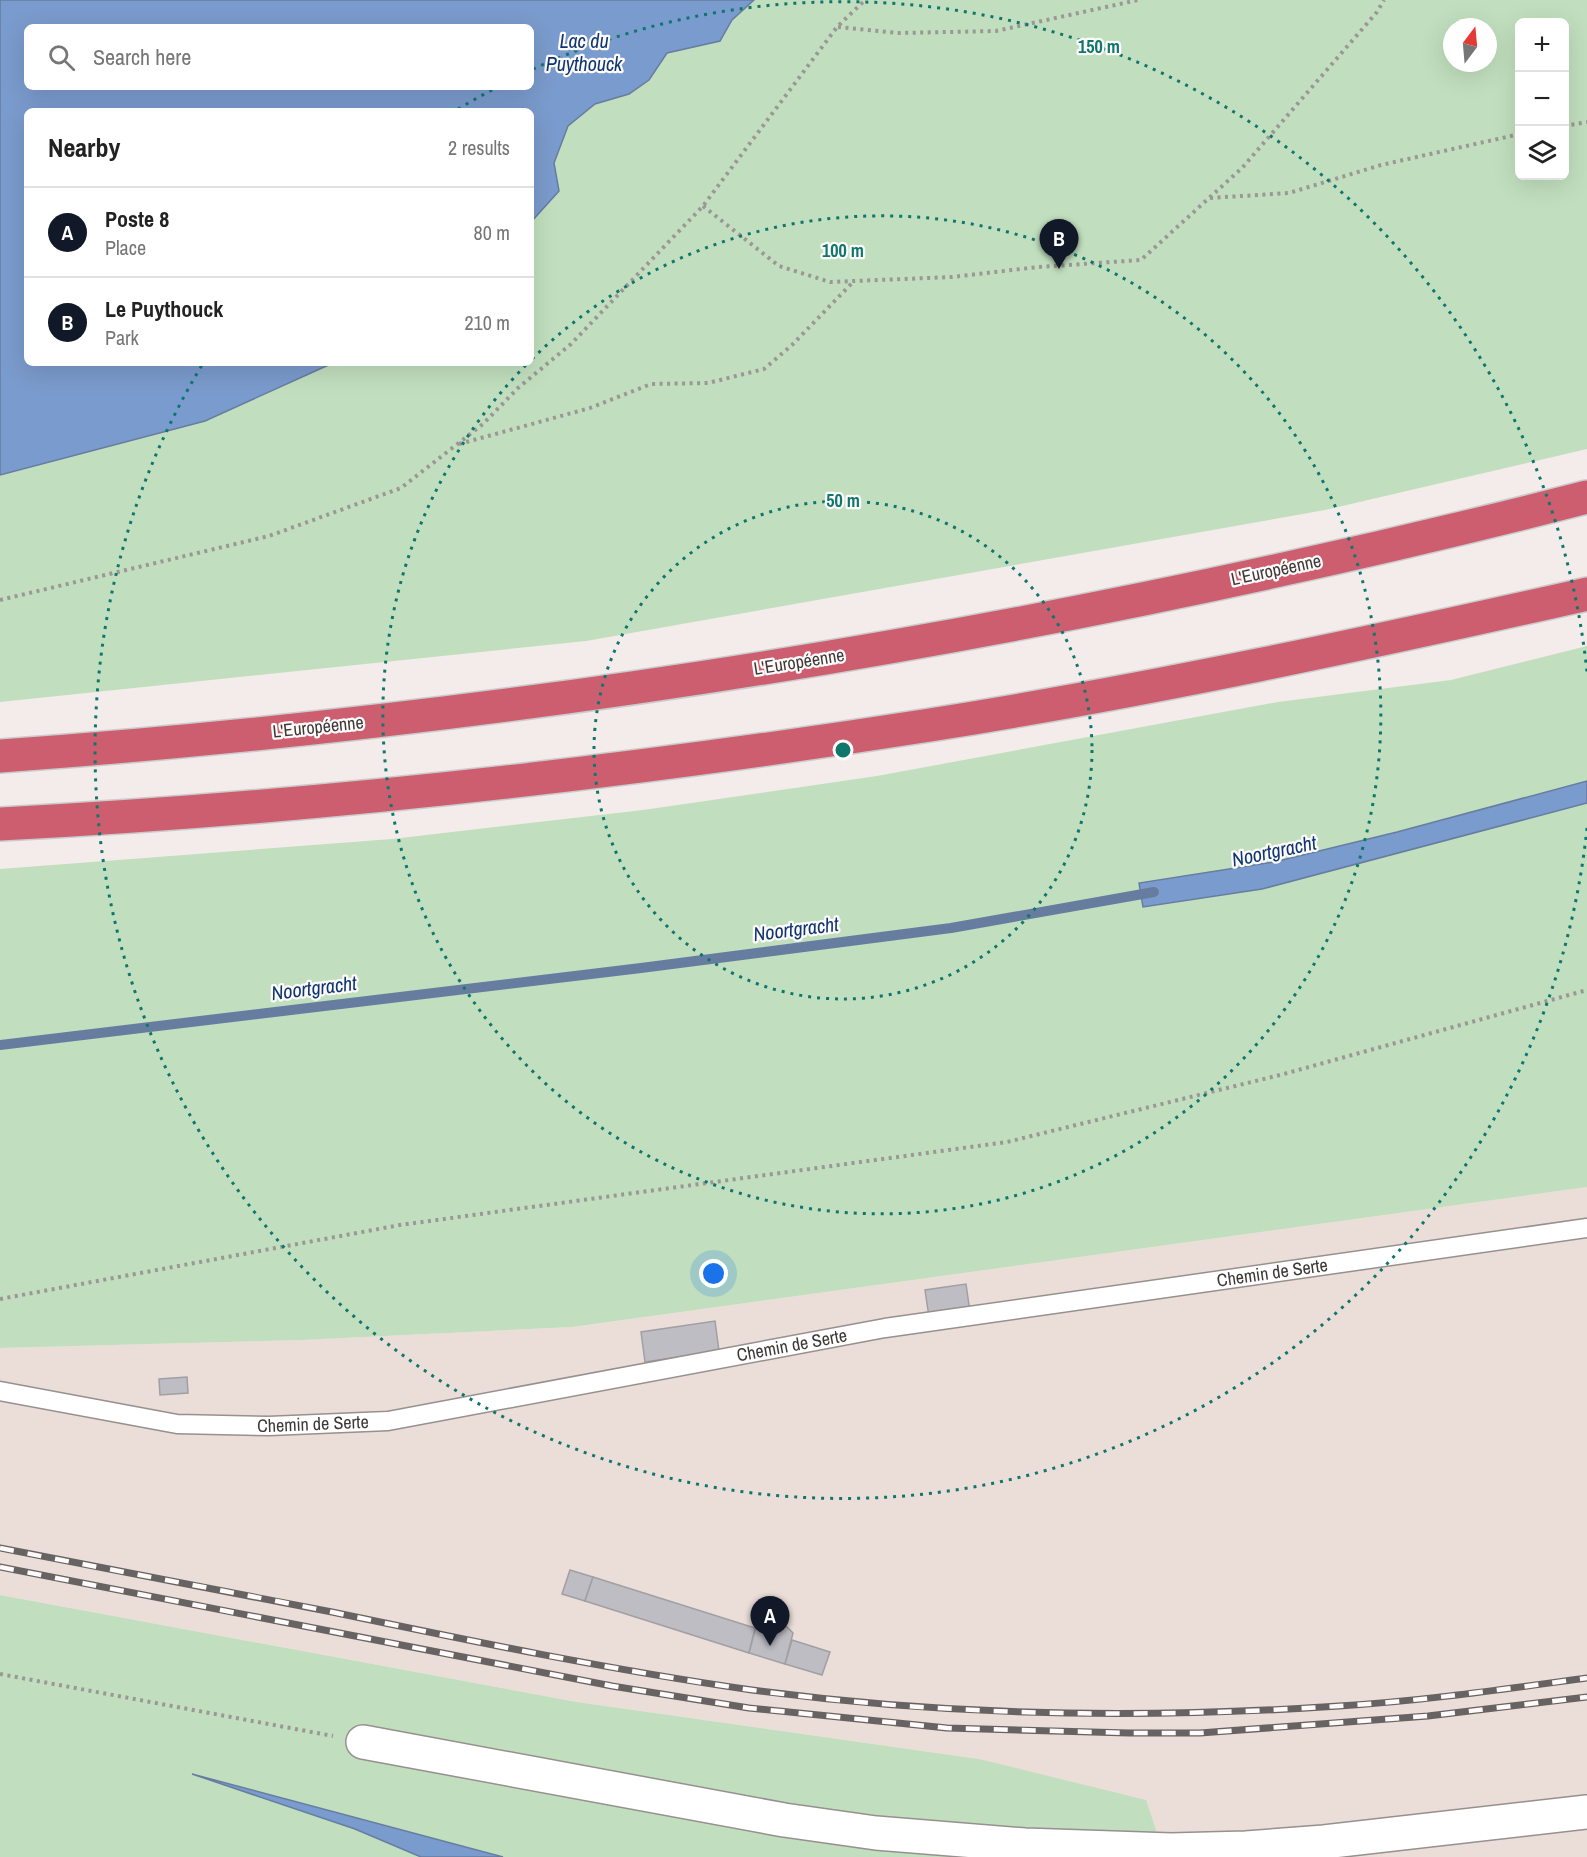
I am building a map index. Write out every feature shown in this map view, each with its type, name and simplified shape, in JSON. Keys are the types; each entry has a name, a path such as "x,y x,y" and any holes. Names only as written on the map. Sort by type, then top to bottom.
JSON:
{"highway":[{"name":"L'Européenne","path":"0,756 416,717 797,662 1058,616 1181,591 1338,557 1587,497"},
{"path":"0,824 126,817 330,800 596,772 786,746 944,722 1187,679 1587,594"}],"street":[{"path":"363,1742 784,1820 876,1833 1006,1844 1171,1850 1246,1848 1324,1842 1587,1812"}],"lane":[{"name":"Chemin de Serte","path":"0,1390 177,1424 268,1426 388,1421 885,1328 1587,1228"}],"path":[{"path":"0,600 269,536 401,488 483,424 518,388 571,344 703,207 837,27 865,0"},
{"path":"837,27 899,33 996,31 1138,0"},
{"path":"703,207 779,266 830,282 952,277 1038,267 1141,260 1242,168 1377,12 1384,0"},
{"path":"1569,125 1587,122"},
{"path":"1209,198 1289,194 1381,165 1515,135"},
{"path":"456,446 590,408 651,384 708,383 764,369 792,345 855,280"},
{"path":"0,1299 400,1225 1007,1142 1280,1075 1587,990"},
{"path":"0,1674 363,1742"}],"shaded area":[{"path":"1587,1187 1587,1857 1165,1857 979,1759 577,1702 0,1595 0,1348 302,1340 572,1327"}],"green space":[{"path":"0,0 1587,0 1587,449 1325,510 586,641 0,702"},
{"path":"1587,646 1587,781 1274,862 1140,883 1144,907 1587,803 1587,1187 572,1327 302,1340 0,1348 0,869 392,839 643,810 877,776 1278,702 1451,680"},
{"path":"0,1595 577,1702 979,1759 1146,1800 1165,1857 0,1857"}],"water":[{"name":"Lac du Puythouck","path":"0,0 754,0 732,20 720,41 667,53 649,80 629,94 595,104 568,126 554,163 559,191 534,219 534,108 24,108 24,366 326,366 205,421 0,475"},
{"path":"1587,781 1587,803 1262,889 1143,907 1139,883 1274,862"},
{"path":"192,1774 503,1857 421,1857 355,1829"}],"building":[{"path":"966,1284 970,1312 929,1317 925,1290"},
{"path":"715,1321 719,1351 645,1362 641,1332"},
{"path":"187,1377 188,1393 160,1395 159,1379"},
{"path":"570,1570 593,1577 585,1601 562,1594"},
{"path":"593,1577 755,1628 749,1653 585,1601"},
{"path":"767,1620 787,1627 793,1633 785,1664 749,1653 757,1623"},
{"path":"792,1640 830,1652 822,1675 785,1664"}],"waterway":[{"name":"Noortgracht","path":"0,1045 641,968 951,928 1154,892"}],"railway":[{"path":"0,1548 646,1673 752,1690 898,1705 1045,1713 1192,1713 1401,1701 1587,1678"},
{"path":"0,1567 612,1686 749,1708 947,1728 1200,1733 1428,1716 1587,1697"}],"place":[{"name":"Le Puythouck","path":"1059,269"},
{"name":"Poste 8","path":"770,1646"}]}
